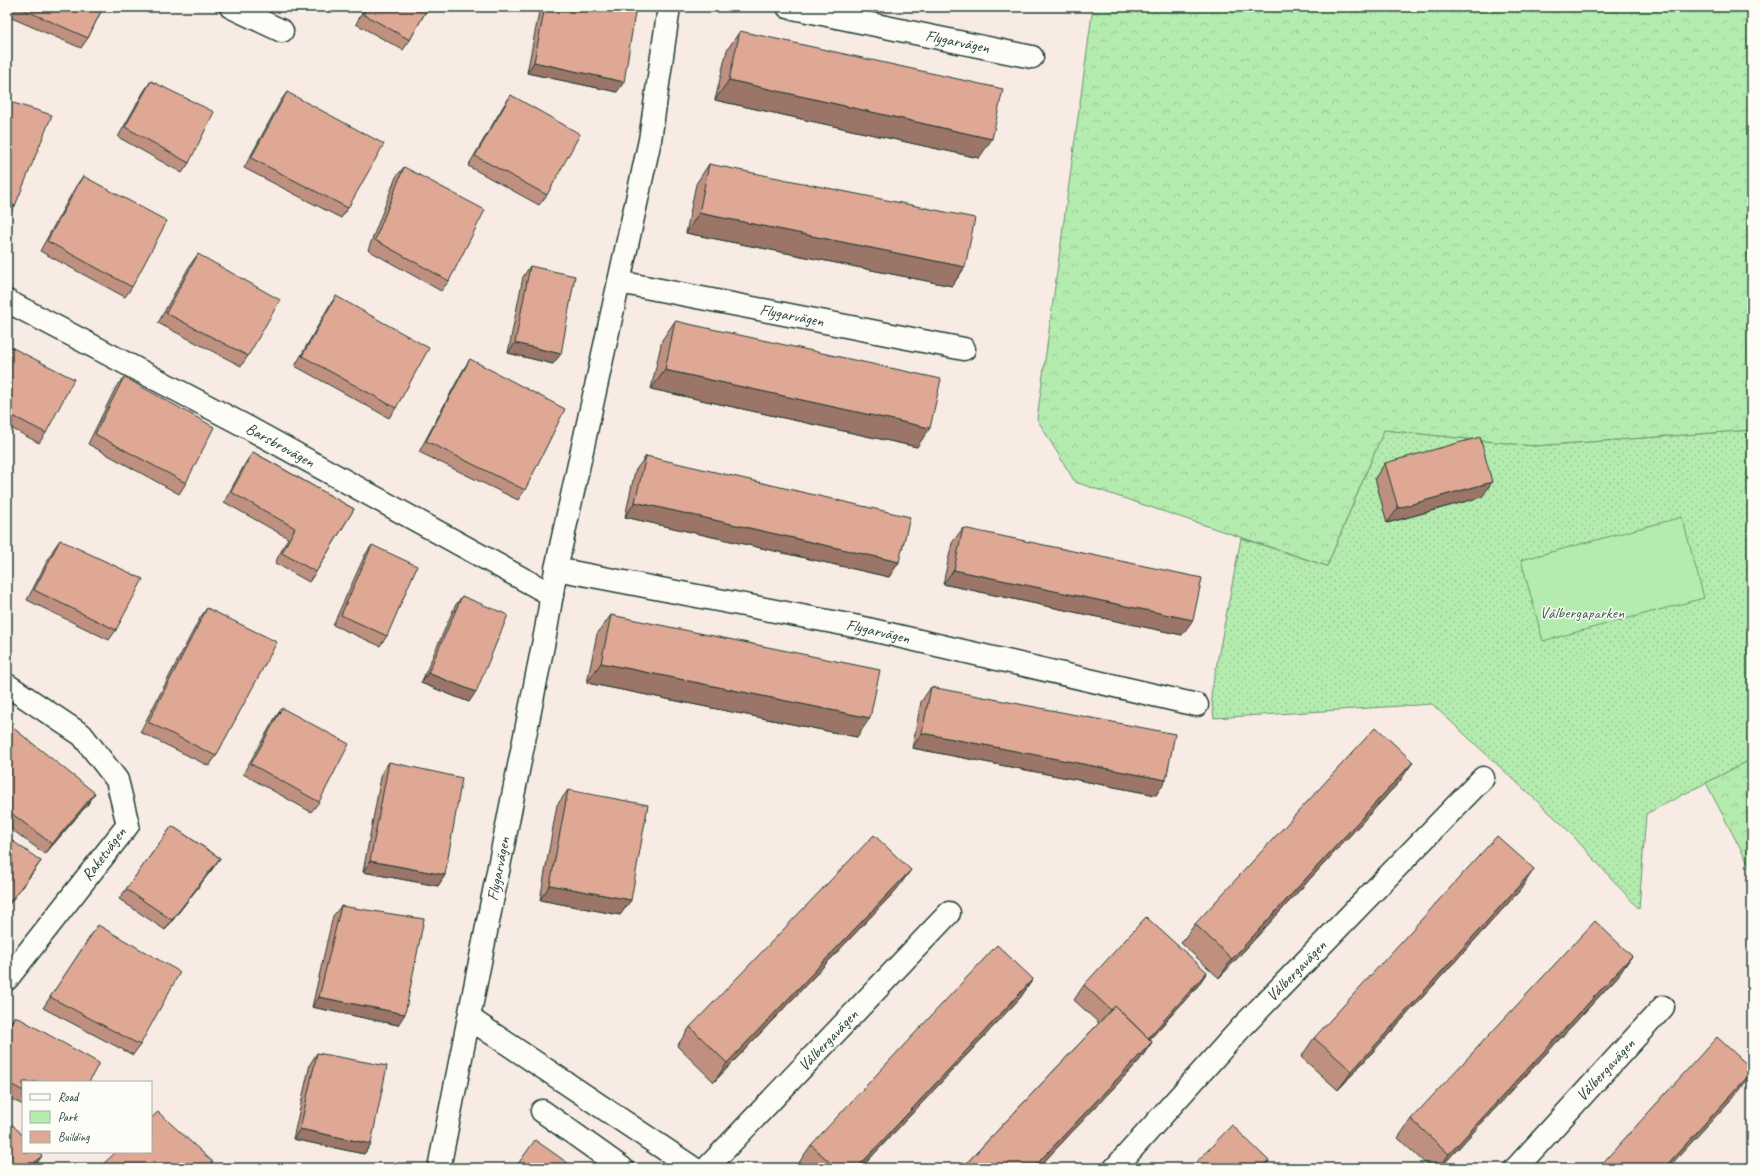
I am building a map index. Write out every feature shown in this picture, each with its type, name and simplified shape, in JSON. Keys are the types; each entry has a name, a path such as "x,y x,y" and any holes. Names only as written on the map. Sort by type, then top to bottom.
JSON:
{"street":[{"path":"231,7 282,31"},
{"name":"Flygarvägen","path":"439,1168 556,569 650,140 669,7"},
{"name":"Flygarvägen","path":"788,7 1032,57"},
{"name":"Flygarvägen","path":"619,282 964,349"},
{"name":"Barsbrovägen","path":"7,301 249,428 552,595"},
{"name":"Flygarvägen","path":"556,569 859,627 1197,705"},
{"name":"Raketvägen","path":"7,685 82,734 117,780 128,825 7,979"},
{"name":"Vålbergavägen","path":"1115,1168 1241,1028 1483,778"},
{"name":"Vålbergavägen","path":"707,1168 950,913"},
{"name":"Vålbergavägen","path":"1516,1168 1663,1007"},
{"path":"469,1018 693,1168"},
{"path":"542,1111 622,1168"}],"green space":[{"path":"1093,7 1752,7 1752,430 1534,446 1384,430 1327,566 1075,482 1037,419"},
{"name":"Vålbergaparken","path":"1384,430 1534,446 1752,430 1752,759 1646,814 1639,909 1565,827 1432,704 1214,718 1211,694 1241,538 1327,566"},
{"path":"1682,517 1704,598 1543,641 1521,560"},
{"path":"1752,759 1752,871 1706,783"}],"building":[{"path":"18,7 103,7 88,38"},
{"path":"367,7 428,7 410,40 363,14"},
{"path":"545,7 636,7 624,82 534,62"},
{"path":"740,31 1003,89 992,139 729,80"},
{"path":"151,81 214,112 189,163 125,127"},
{"path":"287,92 384,144 348,208 251,158"},
{"path":"511,95 580,134 547,195 475,156"},
{"path":"7,101 52,115 15,206 7,203"},
{"path":"709,164 975,218 965,267 699,213"},
{"path":"404,167 485,210 449,281 375,240"},
{"path":"83,176 167,221 132,287 47,241"},
{"path":"198,254 280,300 248,356 166,313"},
{"path":"530,266 575,276 561,354 515,343"},
{"path":"336,296 429,348 396,408 302,356"},
{"path":"675,321 941,379 930,428 665,370"},
{"path":"7,345 74,379 46,433 7,413"},
{"path":"470,359 565,409 525,490 426,441"},
{"path":"124,377 214,427 186,483 95,434"},
{"path":"1480,437 1492,482 1398,508 1385,463"},
{"path":"253,452 354,509 316,572 282,553 295,528 231,492"},
{"path":"646,456 910,517 899,562 635,502"},
{"path":"963,528 1202,578 1193,620 954,570"},
{"path":"60,540 143,579 116,630 34,590"},
{"path":"372,545 417,566 387,636 341,615"},
{"path":"462,596 508,615 476,692 428,673"},
{"path":"207,608 277,642 216,756 148,722"},
{"path":"611,615 880,670 870,718 601,663"},
{"path":"931,687 1175,734 1166,780 922,733"},
{"path":"282,708 349,744 319,802 251,764"},
{"path":"7,723 95,793 52,844 7,810"},
{"path":"1376,727 1413,762 1232,959 1195,924"},
{"path":"389,762 462,778 445,875 370,861"},
{"path":"568,790 648,805 631,900 550,885"},
{"path":"172,826 220,858 172,920 126,889"},
{"path":"874,835 911,870 727,1063 690,1027"},
{"path":"1497,836 1534,869 1352,1071 1314,1038"},
{"path":"7,837 41,861 7,906"},
{"path":"341,906 424,919 405,1014 319,997"},
{"path":"1146,917 1207,972 1148,1038 1115,1006 1111,1010 1084,985"},
{"path":"1595,921 1632,956 1449,1154 1411,1119"},
{"path":"98,925 180,972 140,1045 50,997"},
{"path":"997,945 1033,979 857,1168 836,1168 811,1145"},
{"path":"1115,1006 1152,1042 1033,1168 962,1168"},
{"path":"15,1016 99,1063 90,1081 22,1081 22,1090 7,1082 7,1030"},
{"path":"1717,1037 1752,1069 1752,1072 1664,1168 1598,1168"},
{"path":"317,1053 387,1066 371,1144 300,1129"},
{"path":"158,1112 213,1162 207,1168 99,1168 115,1153 152,1153 152,1117"},
{"path":"7,1119 22,1135 22,1153 39,1153 42,1156 27,1168 7,1168"},
{"path":"1232,1125 1269,1161 1262,1168 1191,1168"},
{"path":"535,1140 575,1168 515,1168"}]}
